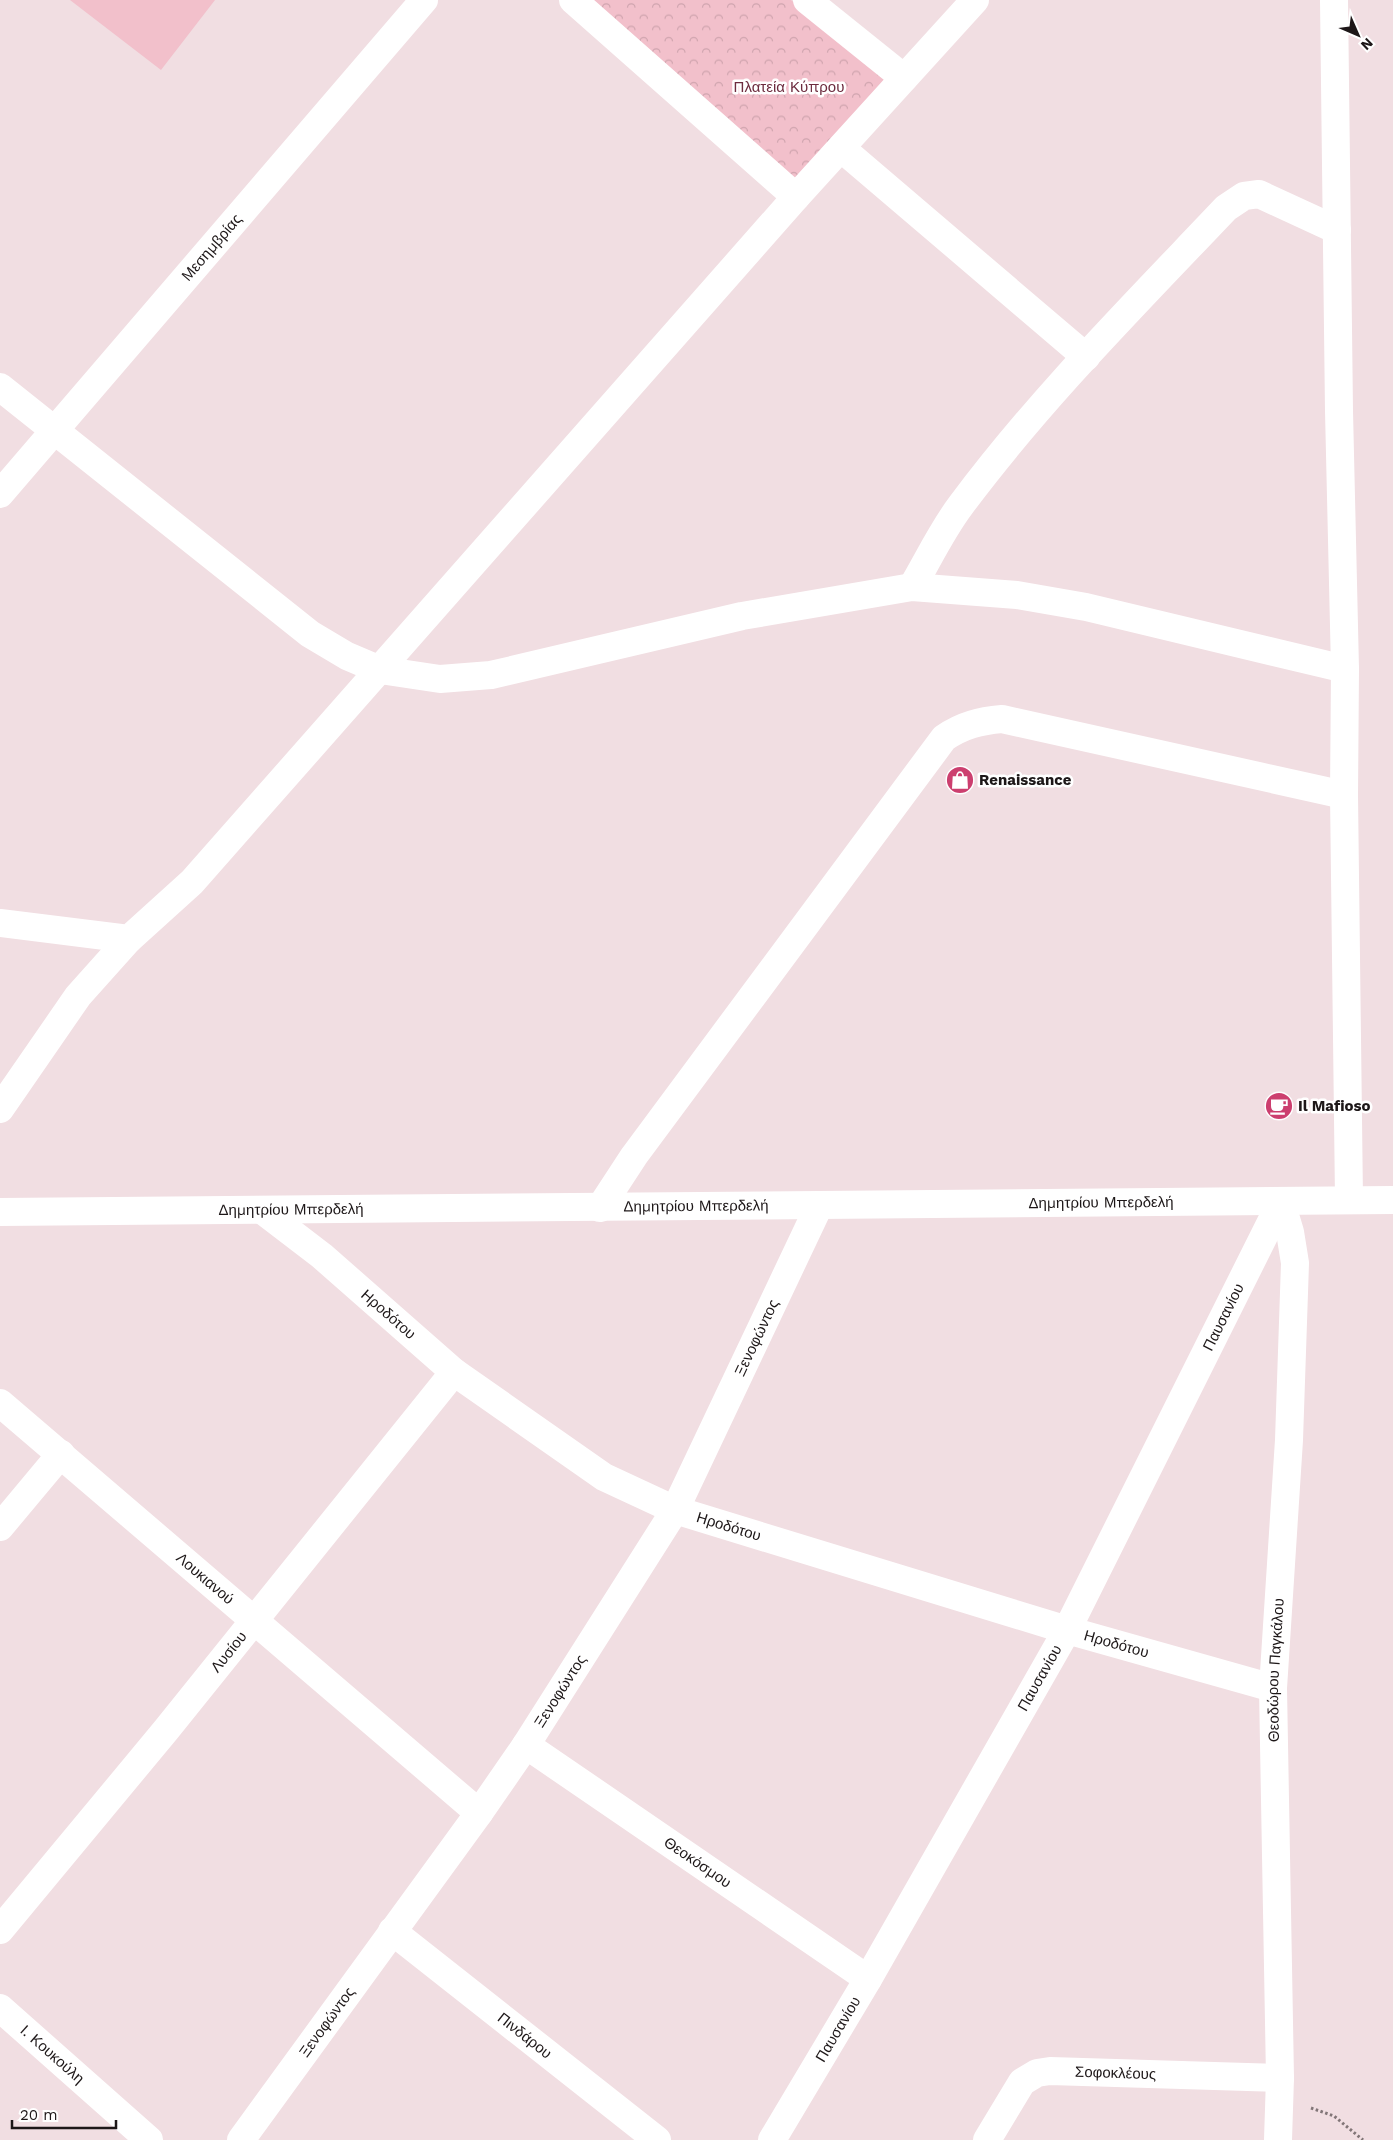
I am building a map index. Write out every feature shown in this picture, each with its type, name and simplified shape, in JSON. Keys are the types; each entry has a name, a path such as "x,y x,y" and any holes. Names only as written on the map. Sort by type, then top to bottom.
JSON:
{"street":[{"name":"Μεσημβρίας","path":"0,494 424,0"},
{"path":"573,0 796,197"},
{"path":"808,0 904,78"},
{"path":"0,1109 78,996 129,939 192,882 796,197 975,0"},
{"path":"1334,0 1345,669 1344,796 1349,1199"},
{"path":"841,148 1086,357"},
{"path":"912,586 960,506 1086,357 1226,208 1244,196 1259,194 1337,230"},
{"path":"0,387 310,634 347,656 380,670 440,679 491,675 742,616 912,586 1016,595 1086,607 1345,669"},
{"path":"600,1208 640,1148 944,738 959,728 977,722 1002,719 1344,796"},
{"path":"0,923 129,939"},
{"name":"Δημητρίου Μπερδελή","path":"0,1212 1393,1200"},
{"name":"Παυσανίου","path":"772,2140 868,1979 1067,1630 1281,1202"},
{"name":"Θεοδώρου Παγκάλου","path":"1278,2140 1280,2088 1273,1688 1290,1440 1295,1263 1290,1232 1281,1202"},
{"name":"Ξενοφώντος","path":"241,2140 479,1813 526,1745 675,1510 819,1206"},
{"name":"Ηροδότου","path":"262,1210 322,1256 454,1372 604,1477 675,1510 1067,1630 1273,1688"},
{"name":"Λυσίου","path":"0,1930 166,1730 454,1372"},
{"name":"Λουκιανού","path":"0,1403 479,1813"},
{"path":"0,1527 61,1454"},
{"name":"Θεοκόσμου","path":"526,1745 868,1979"},
{"name":"Πινδάρου","path":"392,1931 657,2140"},
{"name":"Ι. Κουκούλη","path":"0,2008 149,2140"},
{"name":"Σοφοκλέους","path":"988,2140 1022,2082 1037,2072 1050,2070 1280,2088"}],"path":[{"path":"1280,2088 1334,2116 1362,2140"}],"green space":[{"path":"70,0 215,0 161,70"},
{"name":"Πλατεία Κύπρου","path":"586,0 791,0 889,80 797,185"}],"place":[{"name":"Renaissance","path":"960,780"},
{"name":"Il Mafioso","path":"1279,1106"}]}
